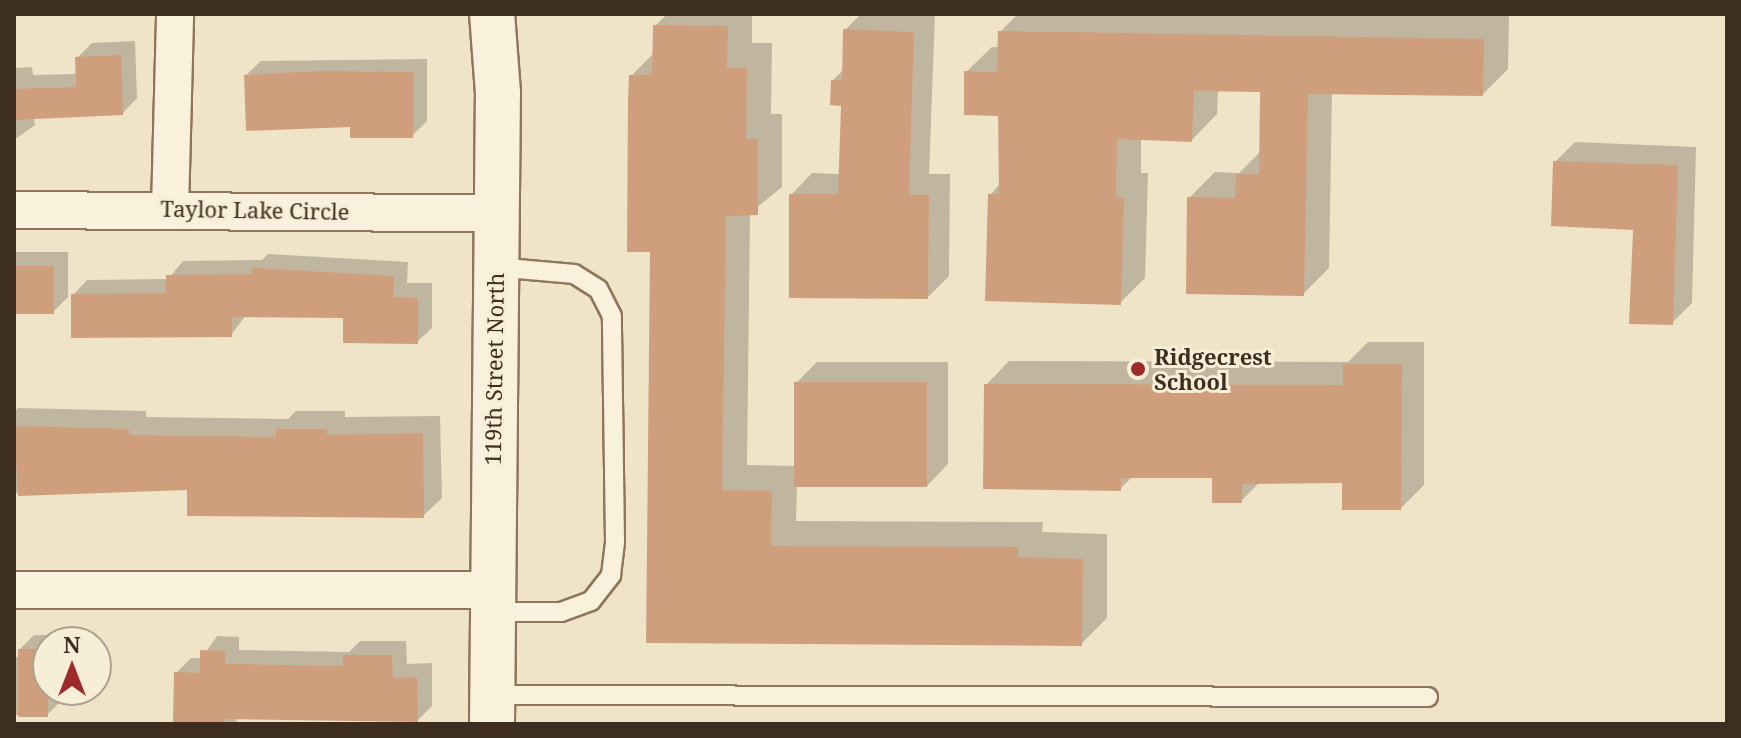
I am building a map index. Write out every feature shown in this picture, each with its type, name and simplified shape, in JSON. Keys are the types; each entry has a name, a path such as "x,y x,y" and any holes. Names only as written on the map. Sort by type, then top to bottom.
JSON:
{"street":[{"path":"170,209 175,14"},
{"name":"119th Street North","path":"492,14 498,93 492,710"},
{"name":"Taylor Lake Circle","path":"14,210 496,213"},
{"path":"14,590 491,601"}],"lane":[{"path":"491,601 561,612 591,601 611,575 615,542 612,316 598,289 574,274 495,267"},
{"path":"492,710 1428,697"}],"building":[{"path":"653,25 728,26 727,68 747,68 746,139 758,139 758,215 726,216 722,490 772,491 771,546 1018,547 1018,557 1083,559 1082,646 646,643 650,252 627,252 628,100 629,75 652,75"},
{"path":"843,29 914,32 909,195 929,195 928,299 789,298 789,194 838,194 841,106 830,105 831,80 842,80"},
{"path":"998,31 1484,39 1483,96 1308,94 1304,296 1186,294 1187,197 1235,198 1236,174 1259,174 1260,92 1194,91 1192,142 1117,139 1116,197 1124,198 1121,305 985,301 988,194 999,194 998,116 964,115 964,71 997,72"},
{"path":"121,55 123,115 14,120 14,89 76,87 75,57"},
{"path":"322,71 413,72 413,138 350,138 350,127 246,131 244,75"},
{"path":"1553,161 1678,165 1673,325 1629,324 1633,230 1551,226"},
{"path":"14,266 54,266 54,314 14,314"},
{"path":"252,268 394,276 393,297 418,298 418,344 343,343 343,318 232,317 232,337 71,338 71,294 166,293 166,275 252,274"},
{"path":"1343,364 1402,364 1401,510 1342,510 1342,483 1242,484 1242,503 1212,503 1212,478 1121,478 1121,491 983,489 984,384 1343,385"},
{"path":"794,382 927,382 927,487 794,487"},
{"path":"14,426 129,429 129,435 276,437 276,429 327,429 327,435 423,433 424,518 187,516 187,490 18,496"},
{"path":"18,649 32,649 32,706 48,706 48,717 18,717"},
{"path":"200,650 225,651 225,664 343,666 343,655 392,655 393,678 417,677 418,722 223,719 223,724 173,724 174,672 200,673"}],"place":[{"name":"Ridgecrest School","path":"1138,369"}]}
